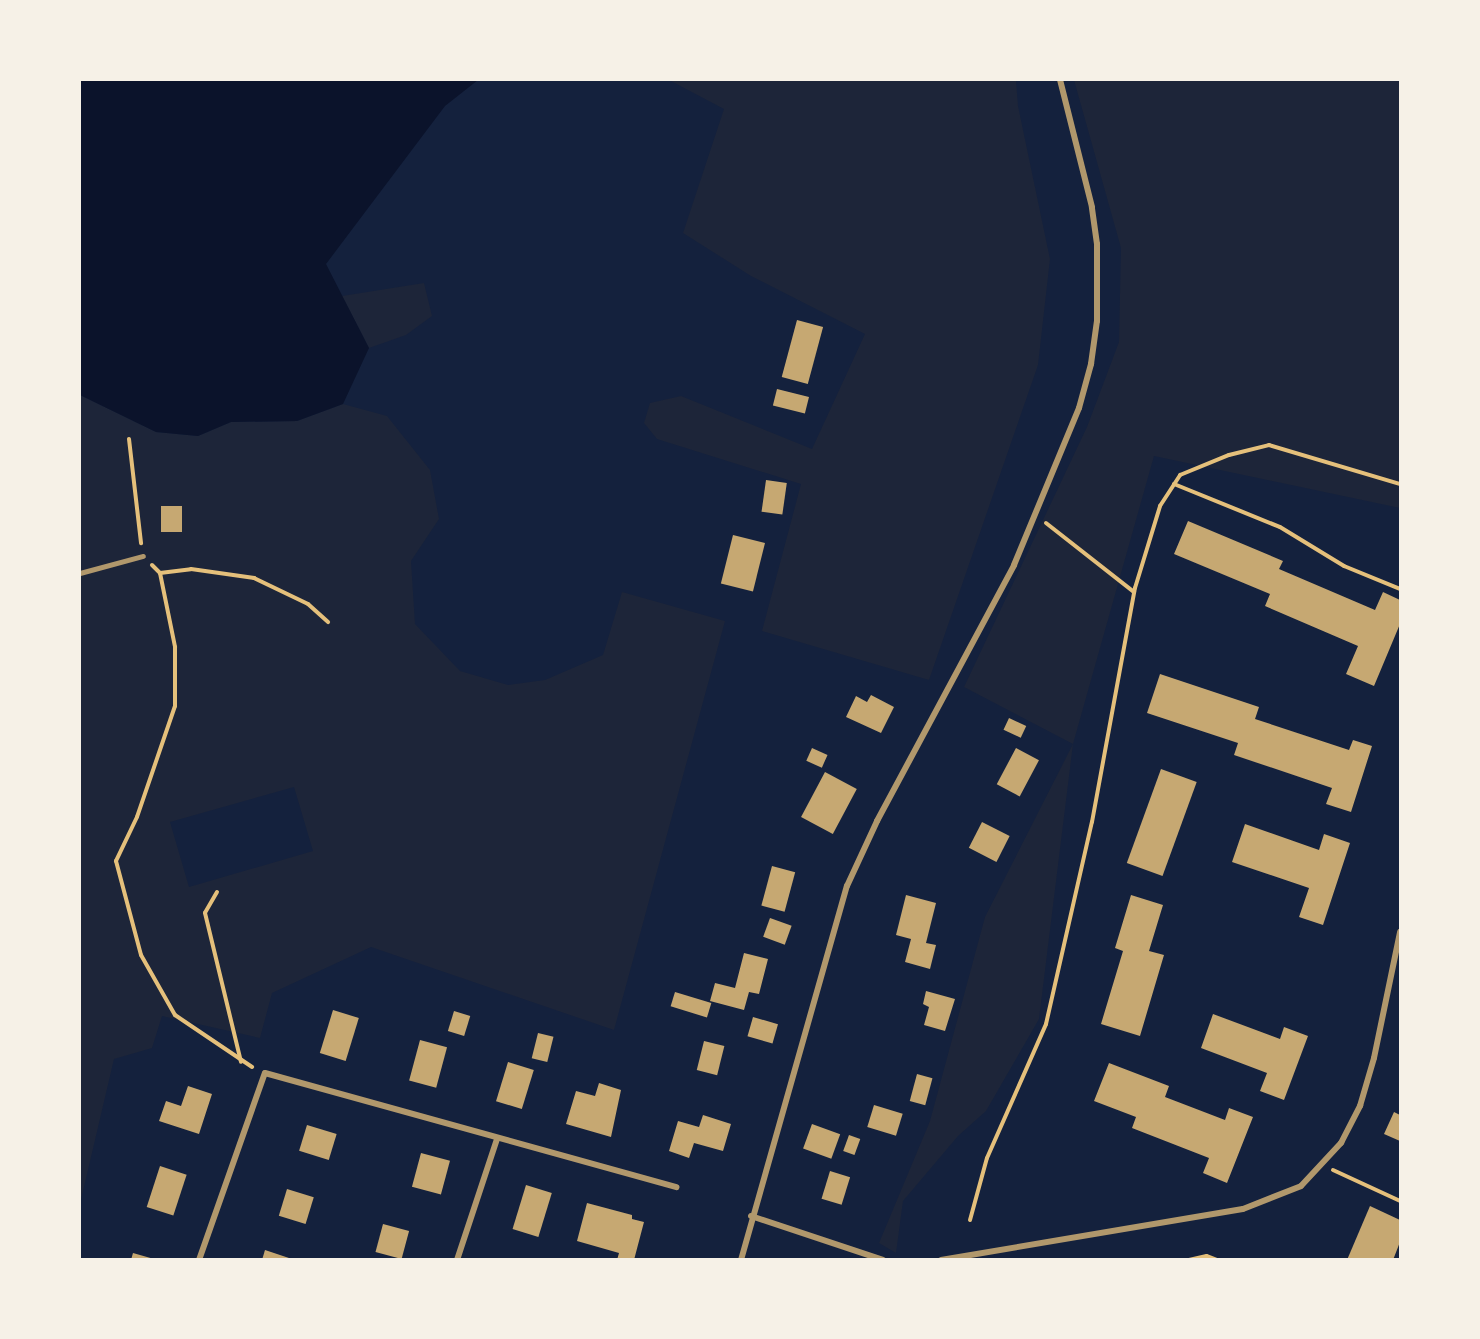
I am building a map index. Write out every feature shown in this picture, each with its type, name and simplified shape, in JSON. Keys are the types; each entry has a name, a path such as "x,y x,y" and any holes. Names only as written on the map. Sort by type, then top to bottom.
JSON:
{"street":[{"path":"741,1260 751,1216 847,886 877,821 1008,575 1036,515 1079,408 1091,364 1097,321 1097,244 1092,207 1060,80"},
{"path":"941,1260 1243,1209 1301,1186 1324,1165 1345,1137 1360,1106 1374,1058 1401,932"},
{"path":"199,1260 265,1072 497,1139 677,1187"},
{"path":"457,1260 497,1139"},
{"path":"751,1216 883,1260"}],"lane":[{"path":"80,573 143,556"}],"path":[{"path":"129,439 143,556 160,573 175,647 175,706 137,817 116,861 141,955 175,1015 241,1063 205,913 217,892"},
{"path":"970,1220 987,1158 1046,1024 1092,822 1134,592 1160,506 1180,475 1219,459 1269,445 1401,484"},
{"path":"1174,484 1280,527 1344,566 1401,589"},
{"path":"1036,515 1134,592"},
{"path":"160,573 191,569 254,578 308,604 328,622"},
{"path":"1324,1165 1401,1202"},
{"path":"1189,1260 1207,1256 1217,1260"}],"shaded area":[{"path":"80,80 478,80 445,106 326,264 369,348 343,404 297,421 231,422 198,436 156,432 80,395"},
{"path":"669,80 1016,80 1018,106 1050,259 1038,365 929,680 762,631 801,484 657,439 644,423 650,403 681,396 812,449 865,334 751,276 683,233 724,109"},
{"path":"1074,80 1400,80 1400,508 1154,456 1073,744 964,687 1087,427 1119,342 1121,248"},
{"path":"424,283 432,316 406,335 369,348 342,296"},
{"path":"80,395 156,432 198,436 231,422 297,421 343,404 387,416 430,470 439,519 411,561 415,624 460,671 508,685 545,680 603,655 622,592 725,621 614,1030 371,947 272,993 260,1038 162,1016 152,1048 114,1059 80,1204","holes":["294,787 313,851 189,887 170,822"]},
{"path":"1073,744 1039,1019 986,1111 958,1136 903,1201 896,1253 879,1243 930,1121 985,917"}],"building":[{"path":"797,320 823,327 808,384 782,377"},
{"path":"777,389 809,397 805,413 773,405"},
{"path":"766,480 787,483 782,515 762,512"},
{"path":"161,506 182,506 182,532 161,532"},
{"path":"1188,521 1283,561 1279,569 1375,610 1383,592 1400,600 1400,624 1374,686 1346,674 1358,646 1265,606 1270,594 1174,554"},
{"path":"733,535 765,543 753,591 721,584"},
{"path":"1160,674 1259,707 1255,719 1349,750 1353,740 1372,746 1351,812 1326,804 1332,788 1234,755 1238,743 1147,713"},
{"path":"871,695 894,707 881,733 846,717 856,696 867,702"},
{"path":"1009,718 1026,726 1021,738 1004,730"},
{"path":"812,748 828,755 822,768 806,761"},
{"path":"1016,748 1039,760 1020,796 997,784"},
{"path":"1161,769 1197,782 1163,876 1127,863"},
{"path":"825,772 857,789 833,834 801,817"},
{"path":"982,822 1010,836 996,862 969,848"},
{"path":"1245,824 1319,850 1324,834 1350,843 1323,925 1299,917 1309,888 1232,862"},
{"path":"772,866 795,872 785,912 761,906"},
{"path":"906,895 936,903 926,943 936,945 930,969 905,962 911,939 896,935"},
{"path":"1131,895 1163,905 1149,951 1164,955 1140,1036 1101,1024 1123,951 1115,948"},
{"path":"770,918 792,926 785,945 763,937"},
{"path":"744,953 768,959 759,994 749,992 744,1010 710,1001 715,983 735,988"},
{"path":"926,991 955,999 945,1031 924,1025 929,1007 923,1004"},
{"path":"675,992 711,1003 707,1017 671,1006"},
{"path":"333,1010 359,1018 346,1061 320,1053"},
{"path":"454,1011 470,1016 464,1036 448,1031"},
{"path":"1213,1014 1280,1039 1284,1027 1308,1036 1284,1100 1260,1091 1267,1073 1201,1048"},
{"path":"753,1017 778,1024 772,1043 747,1036"},
{"path":"538,1033 554,1037 547,1062 532,1058"},
{"path":"420,1040 447,1047 436,1088 409,1081"},
{"path":"704,1041 724,1046 717,1075 697,1070"},
{"path":"508,1062 534,1070 522,1109 496,1101"},
{"path":"1109,1063 1169,1086 1165,1097 1225,1120 1229,1108 1253,1117 1227,1183 1203,1173 1209,1158 1132,1128 1136,1117 1094,1101"},
{"path":"917,1074 932,1078 925,1105 910,1101"},
{"path":"599,1083 621,1090 611,1137 566,1124 576,1091 595,1096"},
{"path":"188,1086 212,1094 199,1134 159,1121 166,1101 181,1106"},
{"path":"874,1105 903,1114 896,1136 867,1127"},
{"path":"1394,1112 1400,1115 1400,1141 1384,1134"},
{"path":"703,1115 731,1124 723,1151 694,1143 689,1158 669,1151 678,1121 699,1127"},
{"path":"812,1124 840,1134 831,1159 803,1148"},
{"path":"307,1125 337,1134 329,1160 299,1151"},
{"path":"849,1135 860,1139 854,1155 843,1151"},
{"path":"421,1153 450,1161 441,1195 412,1187"},
{"path":"160,1166 187,1175 173,1216 147,1207"},
{"path":"830,1171 850,1177 842,1205 822,1199"},
{"path":"526,1185 552,1193 538,1237 513,1229"},
{"path":"287,1189 314,1197 306,1224 279,1216"},
{"path":"587,1203 632,1215 632,1219 644,1222 634,1260 617,1260 619,1253 577,1241"},
{"path":"1370,1206 1400,1220 1400,1242 1393,1260 1347,1260"},
{"path":"383,1224 409,1231 402,1259 375,1252"},
{"path":"265,1250 292,1259 292,1260 262,1260"},
{"path":"133,1253 154,1259 154,1260 131,1260"}]}
